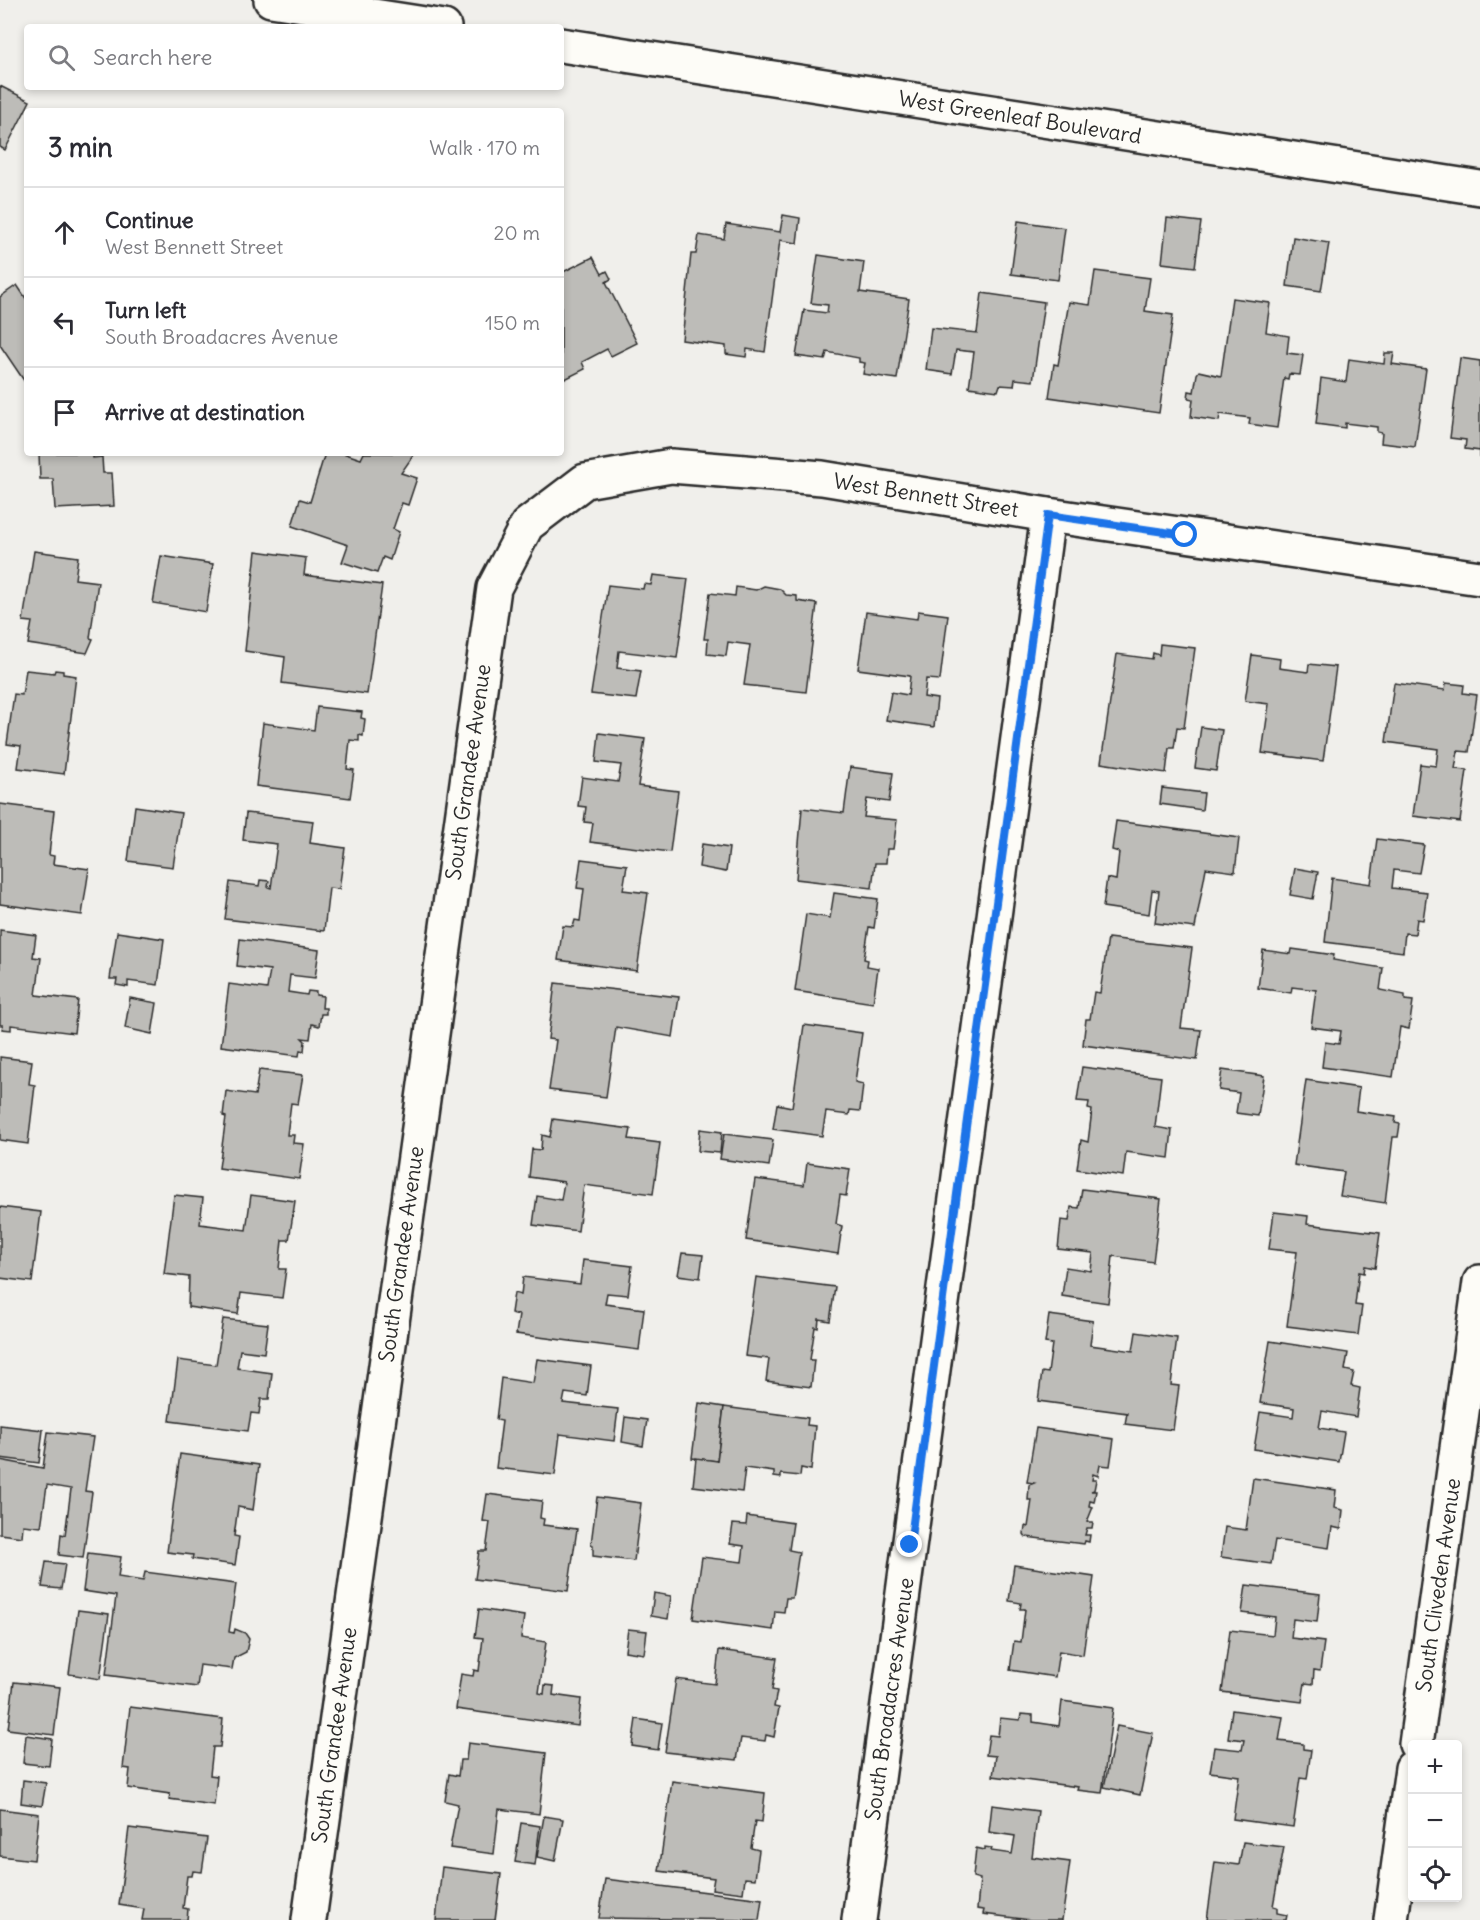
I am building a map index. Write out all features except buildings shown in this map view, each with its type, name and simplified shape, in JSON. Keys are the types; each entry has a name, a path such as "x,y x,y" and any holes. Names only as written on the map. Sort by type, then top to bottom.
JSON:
{"street":[{"path":"271,0 425,24"},
{"name":"West Greenleaf Boulevard","path":"564,45 1480,188"},
{"name":"West Bennett Street","path":"494,588 527,525 585,481 671,466 822,478 1048,515 1480,578"},
{"name":"South Broadacres Avenue","path":"860,1920 1048,515"},
{"name":"South Grandee Avenue","path":"309,1920 494,588"},
{"name":"South Cliveden Avenue","path":"1417,1740 1480,1282"},
{"path":"1391,1920 1409,1794"}],"route":[{"path":"910,1545 1048,515 1185,535"}]}
